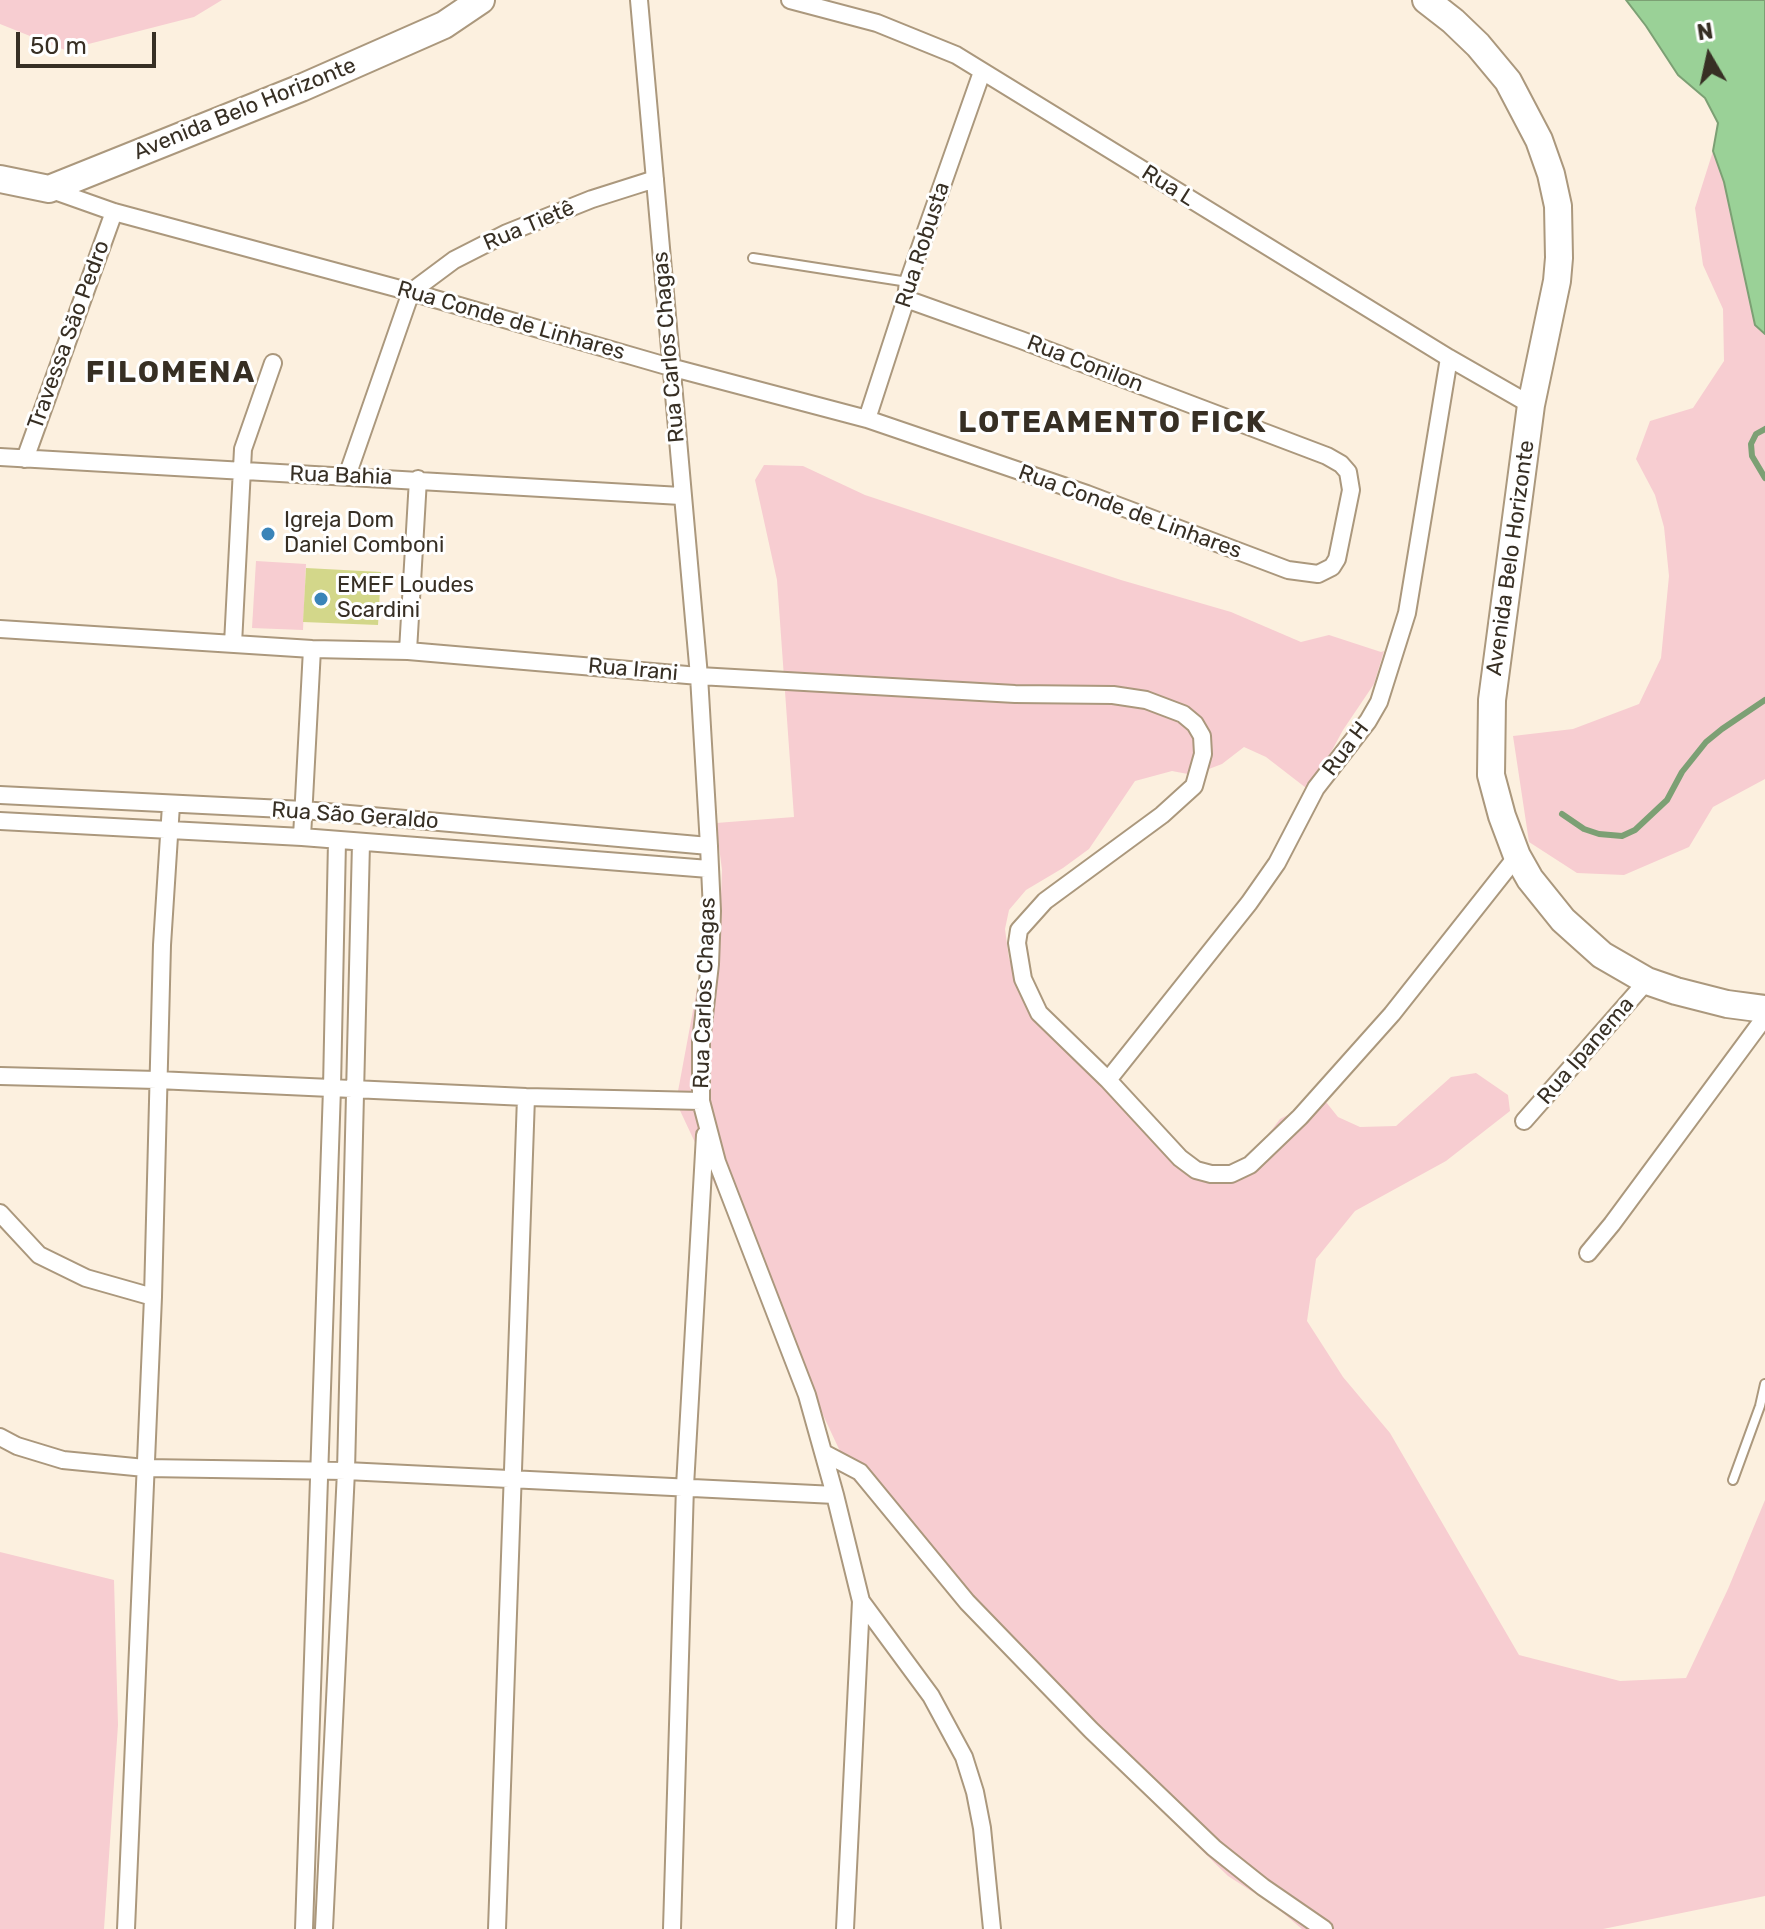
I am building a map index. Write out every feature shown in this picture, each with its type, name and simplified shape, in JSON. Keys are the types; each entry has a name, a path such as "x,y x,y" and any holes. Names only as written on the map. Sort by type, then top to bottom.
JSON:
{"main road":[{"name":"Avenida Belo Horizonte","path":"49,189 301,88 444,25 481,0"},
{"name":"Avenida Belo Horizonte","path":"1426,0 1478,45 1508,81 1527,113 1551,174 1558,206 1559,258 1531,405 1492,715 1491,775 1502,816 1517,856 1530,879 1563,920 1602,955 1647,981 1727,1004 1765,1009"},
{"path":"0,179 49,189"}],"street":[{"name":"Rua Carlos Chagas","path":"639,0 699,676 709,846 712,911 710,964 701,1042 701,1101 717,1162 807,1395 861,1601 931,1696 964,1757 982,1828 992,1929"},
{"name":"Rua L","path":"790,0 877,23 956,55 1449,358 1531,405"},
{"name":"Rua Robusta","path":"867,419 982,72"},
{"name":"Rua Tietê","path":"411,292 454,260 507,233 592,199 655,179"},
{"name":"Rua Conde de Linhares","path":"49,189 114,212 867,419 1087,494 1288,570"},
{"name":"Travessa São Pedro","path":"25,459 114,212"},
{"name":"Rua Conilon","path":"907,291 1050,351 1341,464 1348,472 1351,490 1337,559 1332,567 1318,574 1288,570"},
{"path":"347,476 411,292"},
{"name":"Rua H","path":"1108,1080 1249,903 1277,863 1316,788 1379,702 1407,613 1449,358"},
{"path":"233,644 243,449 273,363"},
{"name":"Rua Bahia","path":"0,457 681,496"},
{"path":"408,651 418,479"},
{"name":"Rua Irani","path":"0,629 312,649 408,651 699,676 1015,694 1113,695 1146,700 1183,714 1195,724 1202,736 1203,754 1194,786 1162,815 1045,901 1019,930 1019,964 1039,1013 1108,1080"},
{"path":"302,837 312,649"},
{"name":"Rua São Geraldo","path":"0,795 304,810 709,846"},
{"path":"126,1929 153,1297 157,1080 171,805"},
{"name":"Rua São Geraldo","path":"0,821 302,837 709,869"},
{"path":"304,1929 332,1088 337,841"},
{"path":"324,1929 346,1471 361,843"},
{"path":"1108,1080 1180,1158 1196,1170 1222,1176 1250,1165 1300,1117 1392,1014 1517,856"},
{"name":"Rua Ipanema","path":"1524,1121 1647,981"},
{"path":"1588,1253 1765,1017"},
{"path":"0,1076 701,1101"},
{"path":"497,1929 526,1097"},
{"path":"672,1929 685,1486 706,1124"},
{"path":"0,1213 39,1255 86,1278 153,1297"},
{"path":"0,1437 17,1446 63,1460 145,1468 346,1471 835,1495"},
{"path":"824,1453 860,1472 967,1602 1091,1730 1214,1848 1324,1929"},
{"path":"845,1929 861,1601"}],"lane":[{"path":"753,258 907,291"},
{"path":"1733,1480 1765,1384"}],"shaded area":[{"path":"0,0 222,0 194,17 65,50 0,24"},
{"path":"1626,0 1765,0 1765,334 1755,325 1724,182 1713,151 1718,123 1705,98 1678,75"},
{"path":"1713,151 1724,182 1755,325 1765,334 1765,779 1713,807 1689,847 1624,875 1577,873 1529,842 1513,736 1573,729 1639,704 1661,658 1669,576 1664,527 1655,495 1636,459 1650,421 1693,408 1724,361 1723,309 1703,265 1695,208"},
{"path":"764,465 803,466 865,495 1121,580 1231,612 1301,642 1329,635 1384,651 1374,684 1343,730 1310,791 1266,757 1244,747 1222,764 1193,775 1172,771 1135,781 1089,849 1026,890 1009,910 1005,929 1009,959 1042,1015 1194,1172 1224,1174 1252,1156 1280,1119 1322,1097 1338,1117 1360,1127 1396,1126 1451,1077 1476,1073 1508,1095 1510,1111 1446,1161 1355,1211 1316,1259 1307,1321 1343,1377 1390,1433 1519,1655 1620,1681 1686,1678 1765,1500 1765,1896 1603,1929 1302,1929 1276,1907 1228,1876 1101,1752 995,1642 881,1505 854,1481 676,1102 707,935 721,895 722,870 716,823 794,817 777,580 755,480"},
{"path":"256,561 306,564 303,630 252,628"},
{"path":"0,1552 114,1580 118,1725 104,1929 0,1929"}],"building":[{"path":"306,568 381,572 378,625 303,622"}],"waterway":[{"path":"1765,429 1756,434 1751,444 1752,456 1765,478"},
{"path":"1562,814 1584,829 1599,834 1622,836 1635,830 1667,800 1682,772 1706,742 1765,700"}],"place":[{"name":"Igreja Dom Daniel Comboni","path":"268,534"},
{"name":"EMEF Loudes Scardini","path":"321,599"}],"district":[{"name":"FILOMENA","path":"171,373"},
{"name":"LOTEAMENTO FICK","path":"1113,423"}]}
